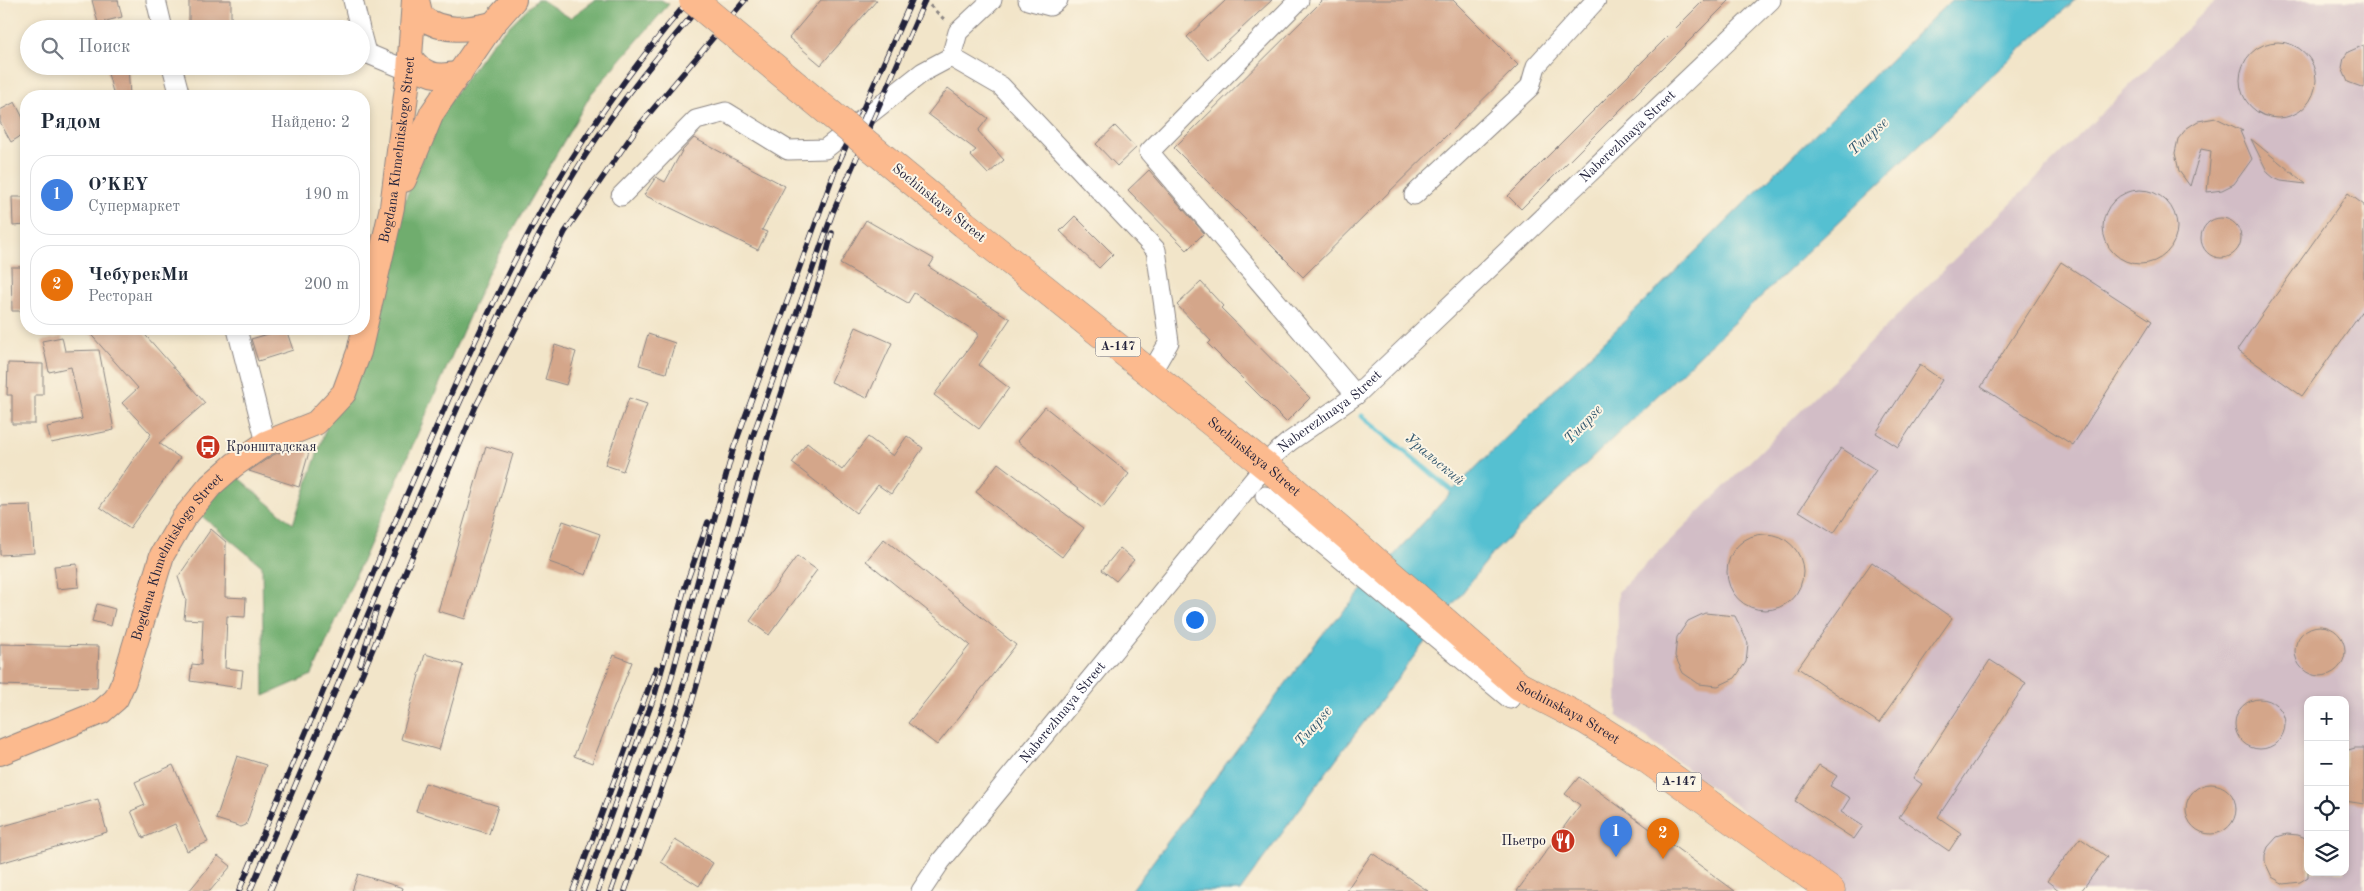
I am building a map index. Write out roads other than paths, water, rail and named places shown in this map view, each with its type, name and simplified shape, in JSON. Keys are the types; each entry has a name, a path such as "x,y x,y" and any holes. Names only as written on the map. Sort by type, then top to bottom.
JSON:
{"highway":[{"name":"Sochinskaya Street","path":"693,0 964,224 1151,373 1267,478 1515,692 1585,720 1641,756 1831,891"}],"main road":[{"path":"415,0 421,17 441,28 459,30 493,24"},
{"name":"Bogdana Khmelnitskogo Street","path":"370,307 392,207 415,0"},
{"path":"392,207 432,113 493,24 514,1"},
{"path":"409,64 417,67 427,75 443,77 460,73"},
{"name":"Bogdana Khmelnitskogo Street","path":"0,753 101,712 116,699 124,681 162,555 182,520 211,485 266,443 316,423 344,392 360,352 364,335"}],"street":[{"path":"156,0 161,20"},
{"path":"353,0 358,20"},
{"path":"620,196 696,120 726,112 788,150 825,149 923,72 951,57 958,32 992,0"},
{"path":"1028,0 1050,6 1058,0"},
{"path":"1299,0 1149,152 1356,395"},
{"path":"1414,195 1530,87 1536,66 1596,0"},
{"name":"Naberezhnaya Street","path":"921,891 941,861 1267,478 1289,442 1356,395 1771,0"},
{"path":"370,54 409,64"},
{"path":"951,57 1001,86 1156,250 1168,342 1151,373"},
{"path":"174,75 178,90"},
{"path":"239,335 266,443"}],"water":[{"name":"Tuapse","path":"1951,0 2075,0 1987,80 1491,555 1336,759 1240,891 1131,891 1322,635 1453,490"}],"waterway":[{"name":"Уральский","path":"1362,416 1456,494"}],"railway":[{"path":"239,891 423,456 518,254 555,186 590,130 628,77 689,0"},
{"path":"250,891 486,343 523,266 563,192 598,136 642,76 705,0"},
{"path":"270,891 476,406 565,232 637,128 745,0"},
{"path":"598,891 664,705 733,450 834,173 912,0"},
{"path":"611,891 678,704 752,438 833,212 925,0"},
{"path":"625,891 691,706 772,422 821,275 832,233"},
{"path":"583,891 655,694 685,587 708,522"},
{"path":"360,665 377,608"},
{"path":"573,891 656,668"}],"place":[{"name":"Кронштадская","path":"208,447"},
{"name":"Пьетро","path":"1563,841"},
{"name":"O’KEY","path":"1616,857"},
{"name":"ЧебурекМи","path":"1663,859"}]}
